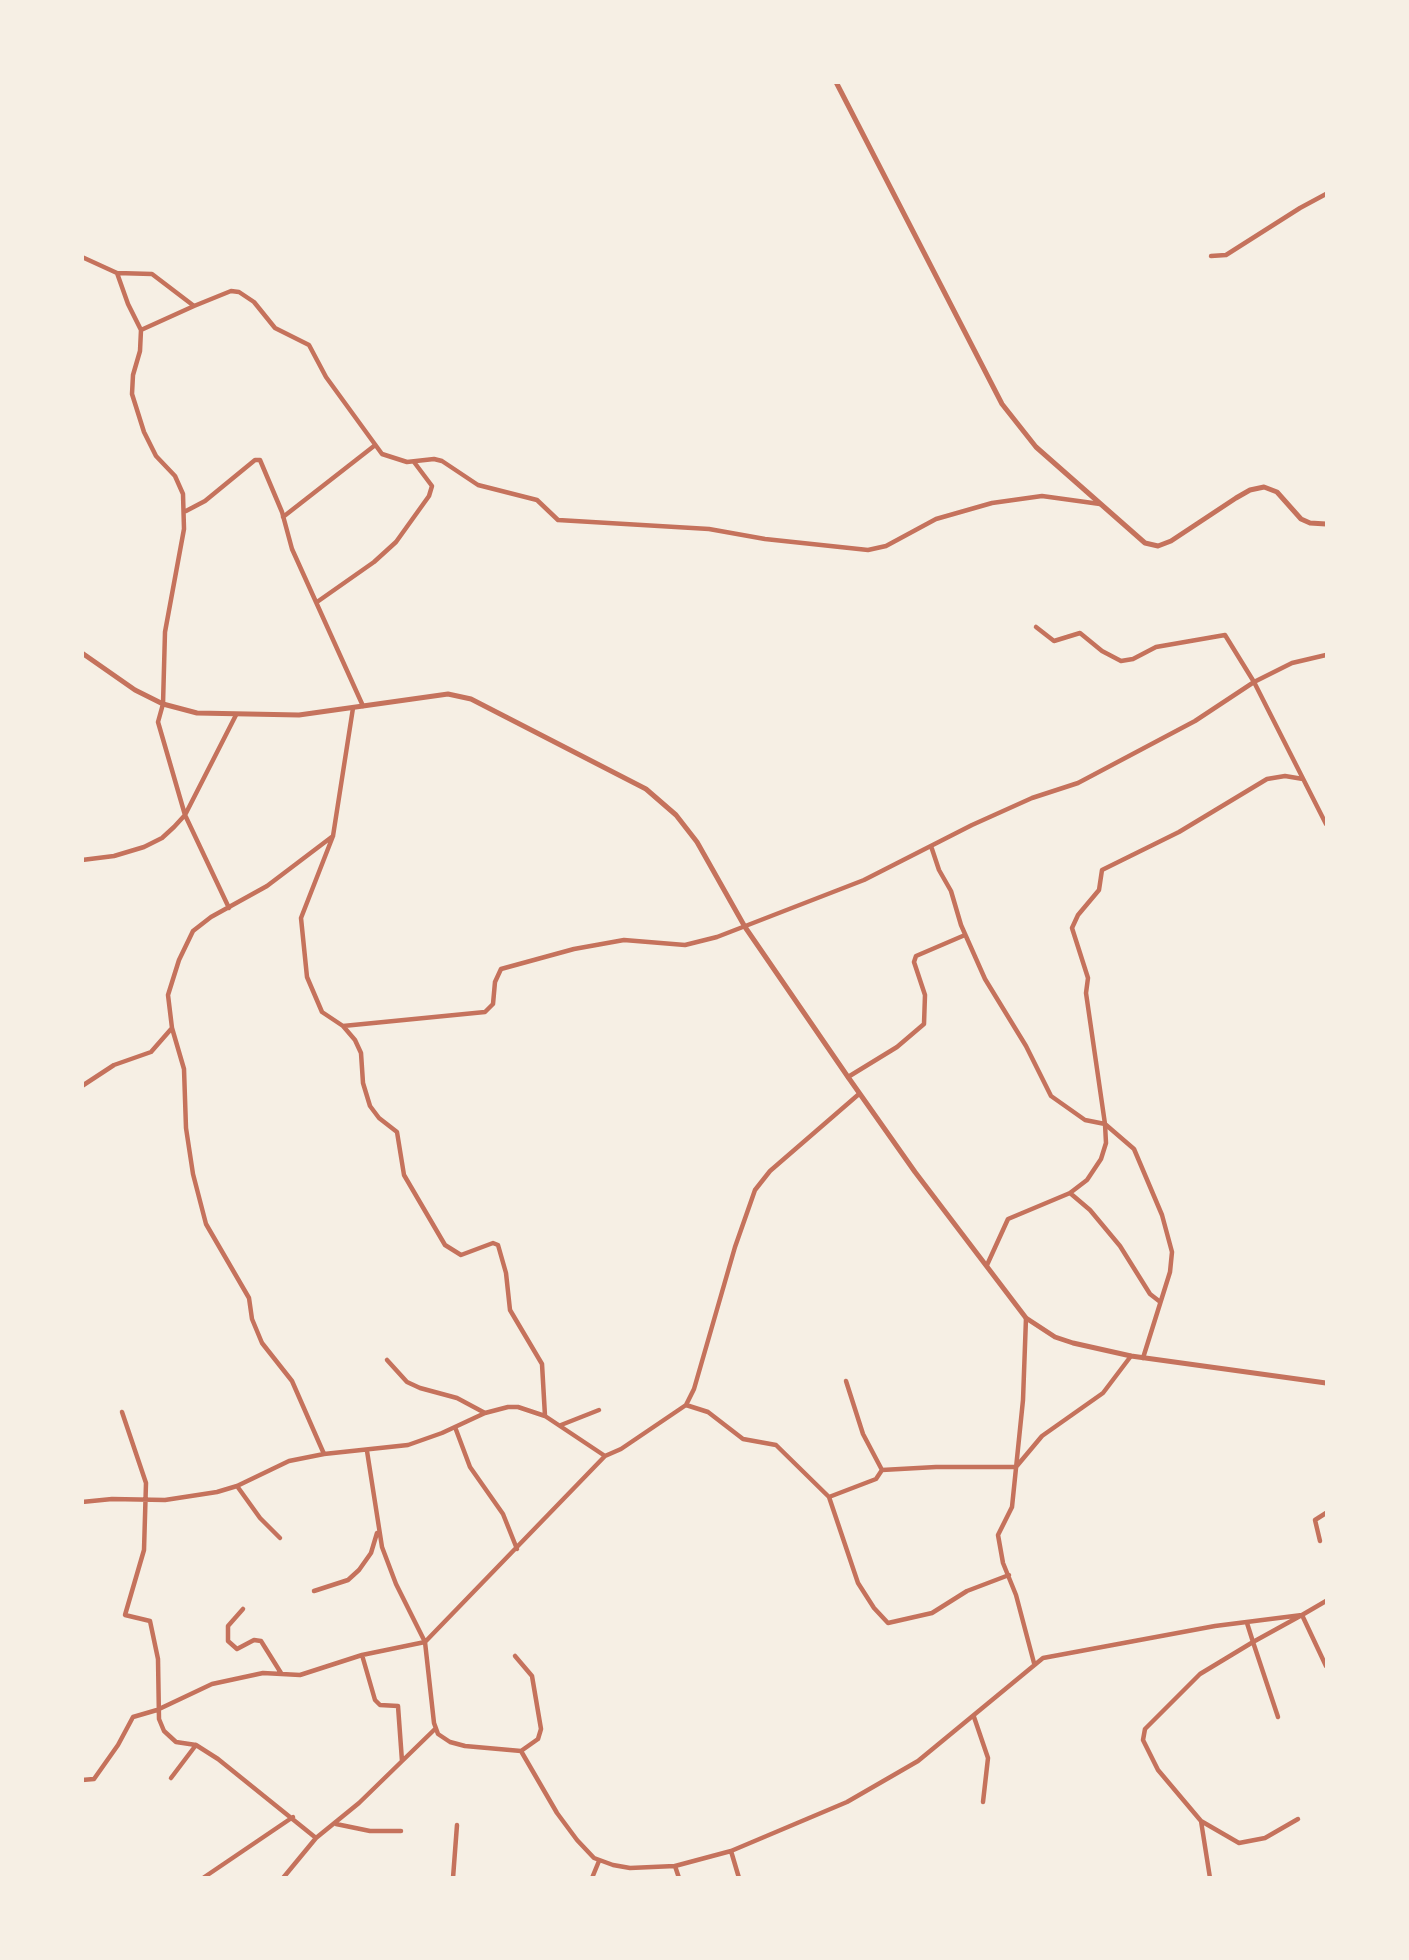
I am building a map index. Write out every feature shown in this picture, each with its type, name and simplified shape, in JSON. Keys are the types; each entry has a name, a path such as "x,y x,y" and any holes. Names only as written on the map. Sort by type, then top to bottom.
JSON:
{"street":[{"path":"836,82 1002,404 1036,447 1145,543 1158,546 1171,540 1250,490 1264,488 1276,492 1301,519 1310,523 1326,524"},
{"path":"1211,256 1226,255 1326,194"},
{"path":"82,257 117,273 152,274 194,306"},
{"path":"117,273 128,304 141,330 140,351 133,375 132,394 144,432 156,456 182,487 186,511 165,632 163,704 158,722 185,815 229,908"},
{"path":"141,330 231,291 239,292 254,302 275,328 309,345 326,377 382,454 414,462 434,459 442,462 478,485 537,500 558,520 709,529 737,535 868,550 886,546 936,519 956,512 1027,496 1100,504"},
{"path":"283,518 374,446"},
{"path":"186,511 205,501 258,459 283,518 292,549 363,706"},
{"path":"317,602 374,562 396,542 429,496 432,486 414,462"},
{"path":"1036,627 1054,640 1080,633 1102,651 1121,661 1156,647 1225,635 1254,682 1326,824"},
{"path":"82,653 135,690 163,704 197,713 236,716 299,715 448,694 471,699 646,789 676,815 697,842 745,927 859,1094 1026,1318 1055,1337 1131,1356 1326,1383"},
{"path":"343,1026 478,1014 490,1009 496,976 508,965 612,941 685,945 745,927 864,880 1032,798 1078,783 1195,720 1254,682 1292,663 1326,655"},
{"path":"353,708 333,836 301,918 301,937 307,977 322,1012 343,1026 355,1040 361,1053 363,1083 370,1106 379,1118 396,1132 404,1175 445,1245 461,1255 493,1243 498,1245 506,1273 510,1310 542,1364 545,1416"},
{"path":"82,860 114,856 154,843 185,815 236,716"},
{"path":"987,1265 1008,1219 1070,1193 1087,1180 1101,1159 1106,1143 1086,993 1086,965 1072,928 1099,890 1102,870 1179,832 1267,778 1285,776 1304,779"},
{"path":"324,1454 292,1381 255,1330 249,1298 203,1215 193,1174 186,1128 184,1070 172,1028 168,995 188,938 202,924 267,886 333,836"},
{"path":"931,846 939,870 951,891 965,935 985,979 1026,1046 1051,1096 1085,1120 1105,1124 1134,1149 1162,1215 1172,1252 1170,1272 1159,1301 1143,1358"},
{"path":"848,1077 897,1047 924,1024 925,995 915,968 916,956 965,935"},
{"path":"82,1086 114,1065 151,1052 172,1028"},
{"path":"82,1780 94,1779 118,1745 133,1717 157,1710 212,1684 263,1673 300,1675 362,1655 426,1642 605,1456 615,1452 686,1405 694,1389 735,1247 755,1190 770,1171 859,1094"},
{"path":"1070,1193 1090,1210 1120,1246 1150,1294 1159,1301"},
{"path":"1026,1318 1012,1507 998,1535 998,1548 1009,1575 1034,1664"},
{"path":"1016,1467 1042,1436 1102,1393 1131,1356"},
{"path":"387,1360 407,1382 457,1398 485,1413"},
{"path":"846,1381 863,1434 882,1470"},
{"path":"686,1405 708,1412 743,1439 776,1446 829,1497 858,1582 874,1608 888,1623 932,1612 967,1591 1009,1575"},
{"path":"82,1502 193,1497 237,1486 280,1464 324,1454 367,1451 419,1442 485,1413 518,1407 545,1416 561,1425 605,1456"},
{"path":"561,1425 599,1410"},
{"path":"122,1412 144,1471 146,1500 144,1550 125,1615 150,1621 158,1659 157,1710 164,1731 176,1742 196,1746 218,1759 293,1817 316,1838"},
{"path":"455,1427 470,1467 503,1514 517,1549"},
{"path":"367,1451 378,1530 396,1584 426,1642 435,1729 450,1742 521,1751 538,1739 541,1729 532,1676 515,1656"},
{"path":"882,1470 1016,1467"},
{"path":"829,1497 876,1479 882,1470"},
{"path":"237,1486 260,1518 280,1538"},
{"path":"1320,1541 1315,1520 1326,1513"},
{"path":"314,1591 348,1580 359,1570 371,1553 378,1530"},
{"path":"1298,1819 1265,1838 1239,1843 1201,1821 1149,1756 1143,1740 1145,1729 1200,1674 1326,1601"},
{"path":"243,1609 228,1626 228,1641 237,1649 254,1640 261,1641 281,1673"},
{"path":"521,1751 566,1826 599,1861 630,1868 675,1866 731,1851 847,1802 913,1765 974,1717 1034,1664 1052,1655 1215,1626 1302,1615"},
{"path":"1302,1615 1326,1666"},
{"path":"1247,1623 1278,1717"},
{"path":"362,1655 375,1700 380,1705 398,1706 402,1761"},
{"path":"974,1717 988,1758 983,1802"},
{"path":"283,1878 316,1838 336,1824 435,1729"},
{"path":"171,1778 196,1746"},
{"path":"203,1878 293,1817"},
{"path":"1201,1821 1210,1878"},
{"path":"336,1824 370,1831 401,1831"},
{"path":"453,1878 457,1825"},
{"path":"731,1851 739,1878"},
{"path":"592,1878 599,1861"},
{"path":"675,1866 679,1878"}]}
